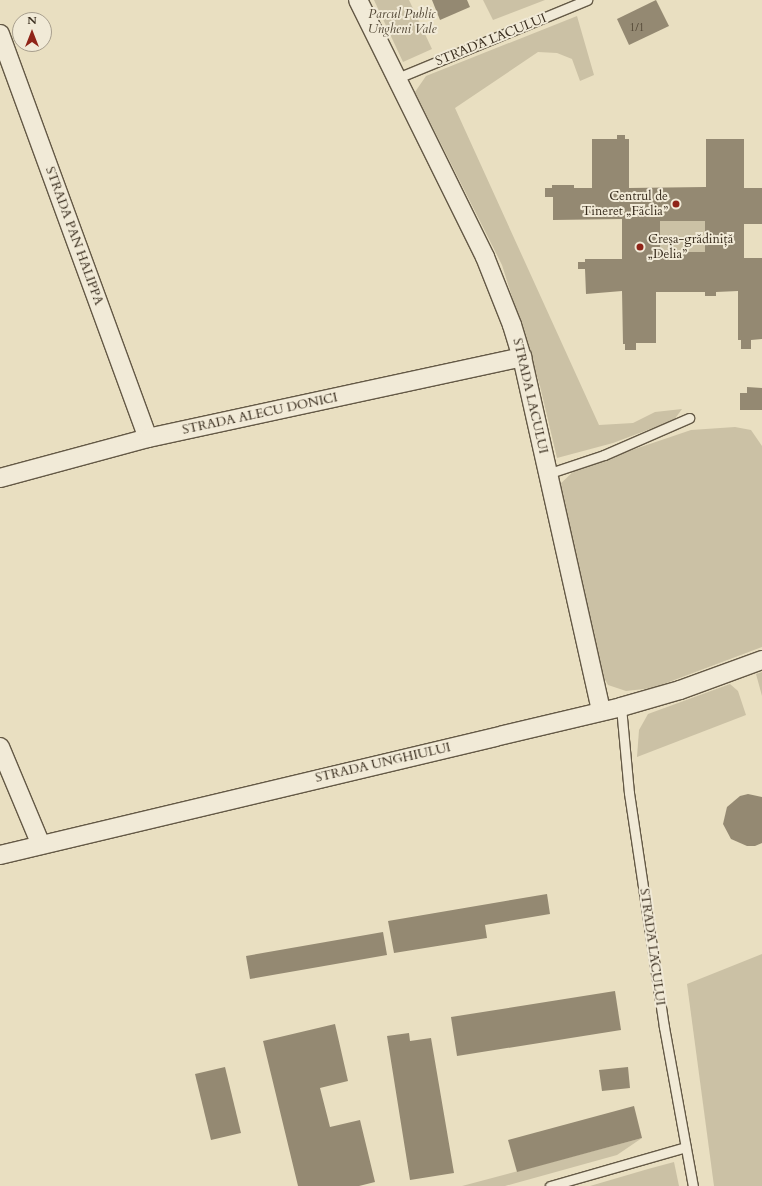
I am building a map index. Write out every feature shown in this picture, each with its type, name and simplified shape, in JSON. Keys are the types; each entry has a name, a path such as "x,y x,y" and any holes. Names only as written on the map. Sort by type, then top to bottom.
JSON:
{"street":[{"name":"STRADA LACULUI","path":"358,0 395,78 485,257 522,357 601,711"},
{"name":"STRADA PAN HALIPPA","path":"0,34 148,438"},
{"name":"STRADA ALECU DONICI","path":"0,478 148,438 522,357"},
{"name":"STRADA UNGHIULUI","path":"0,855 621,707 680,690 762,660"},
{"path":"0,747 41,845"}],"lane":[{"name":"STRADA LACULUI","path":"395,78 587,0"},
{"path":"547,474 604,454 689,418"},
{"name":"STRADA LACULUI","path":"621,707 629,793 665,1034 693,1186"},
{"path":"550,1186 686,1147"}],"green space":[{"name":"Parcul Public Ungheni Vale","path":"374,0 409,0 432,49 403,62"},
{"path":"483,0 545,0 493,20"},
{"path":"577,16 594,75 580,81 572,59 557,53 538,52 455,108 599,425 633,423 655,412 682,409 674,420 613,443 557,458 540,386 502,265 415,92 426,76"},
{"path":"660,221 705,221 705,252 660,252"},
{"path":"735,427 751,430 762,446 762,647 653,688 626,691 608,685 604,678 558,486 576,469 691,430"},
{"path":"762,672 762,696 756,674"},
{"path":"730,684 738,691 746,715 637,757 639,730 648,714"},
{"path":"762,954 762,1186 714,1186 687,984"},
{"path":"642,1138 617,1155 505,1186 462,1186"},
{"path":"674,1162 679,1186 590,1186 648,1169"}],"building":[{"path":"432,0 467,0 470,7 440,20"},
{"path":"656,0 669,26 629,45 617,19"},
{"path":"617,135 625,135 625,139 629,139 629,188 706,187 706,139 744,139 744,188 762,188 762,224 744,224 744,258 762,258 762,339 751,340 751,349 741,349 741,340 738,340 738,291 716,292 716,296 705,296 705,292 656,292 656,343 636,343 636,350 625,350 625,344 623,344 622,291 586,294 585,269 578,269 578,262 585,262 585,259 622,259 622,219 553,220 553,197 545,197 545,188 552,188 552,185 574,185 574,188 592,188 592,139 617,139","holes":["660,221 705,221 705,252 660,252"]},
{"path":"747,387 762,388 762,410 740,410 740,393 747,393"},
{"path":"748,794 762,797 762,843 755,846 747,846 731,839 723,824 727,807 740,796"},
{"path":"547,894 550,914 485,925 487,938 394,953 388,921"},
{"path":"383,932 387,955 250,979 246,956"},
{"path":"615,991 621,1030 457,1056 451,1017"},
{"path":"335,1024 348,1081 320,1088 330,1127 360,1120 375,1182 359,1186 298,1186 263,1041"},
{"path":"409,1033 410,1041 431,1038 454,1173 410,1180 387,1036"},
{"path":"225,1067 241,1133 211,1140 195,1074"},
{"path":"628,1067 630,1088 602,1091 599,1070"},
{"path":"634,1106 642,1138 517,1172 508,1140"}],"place":[{"name":"Centrul de Tineret „Făclia”","path":"676,204"},
{"name":"Creșa-grădiniță „Delia”","path":"640,247"}]}
